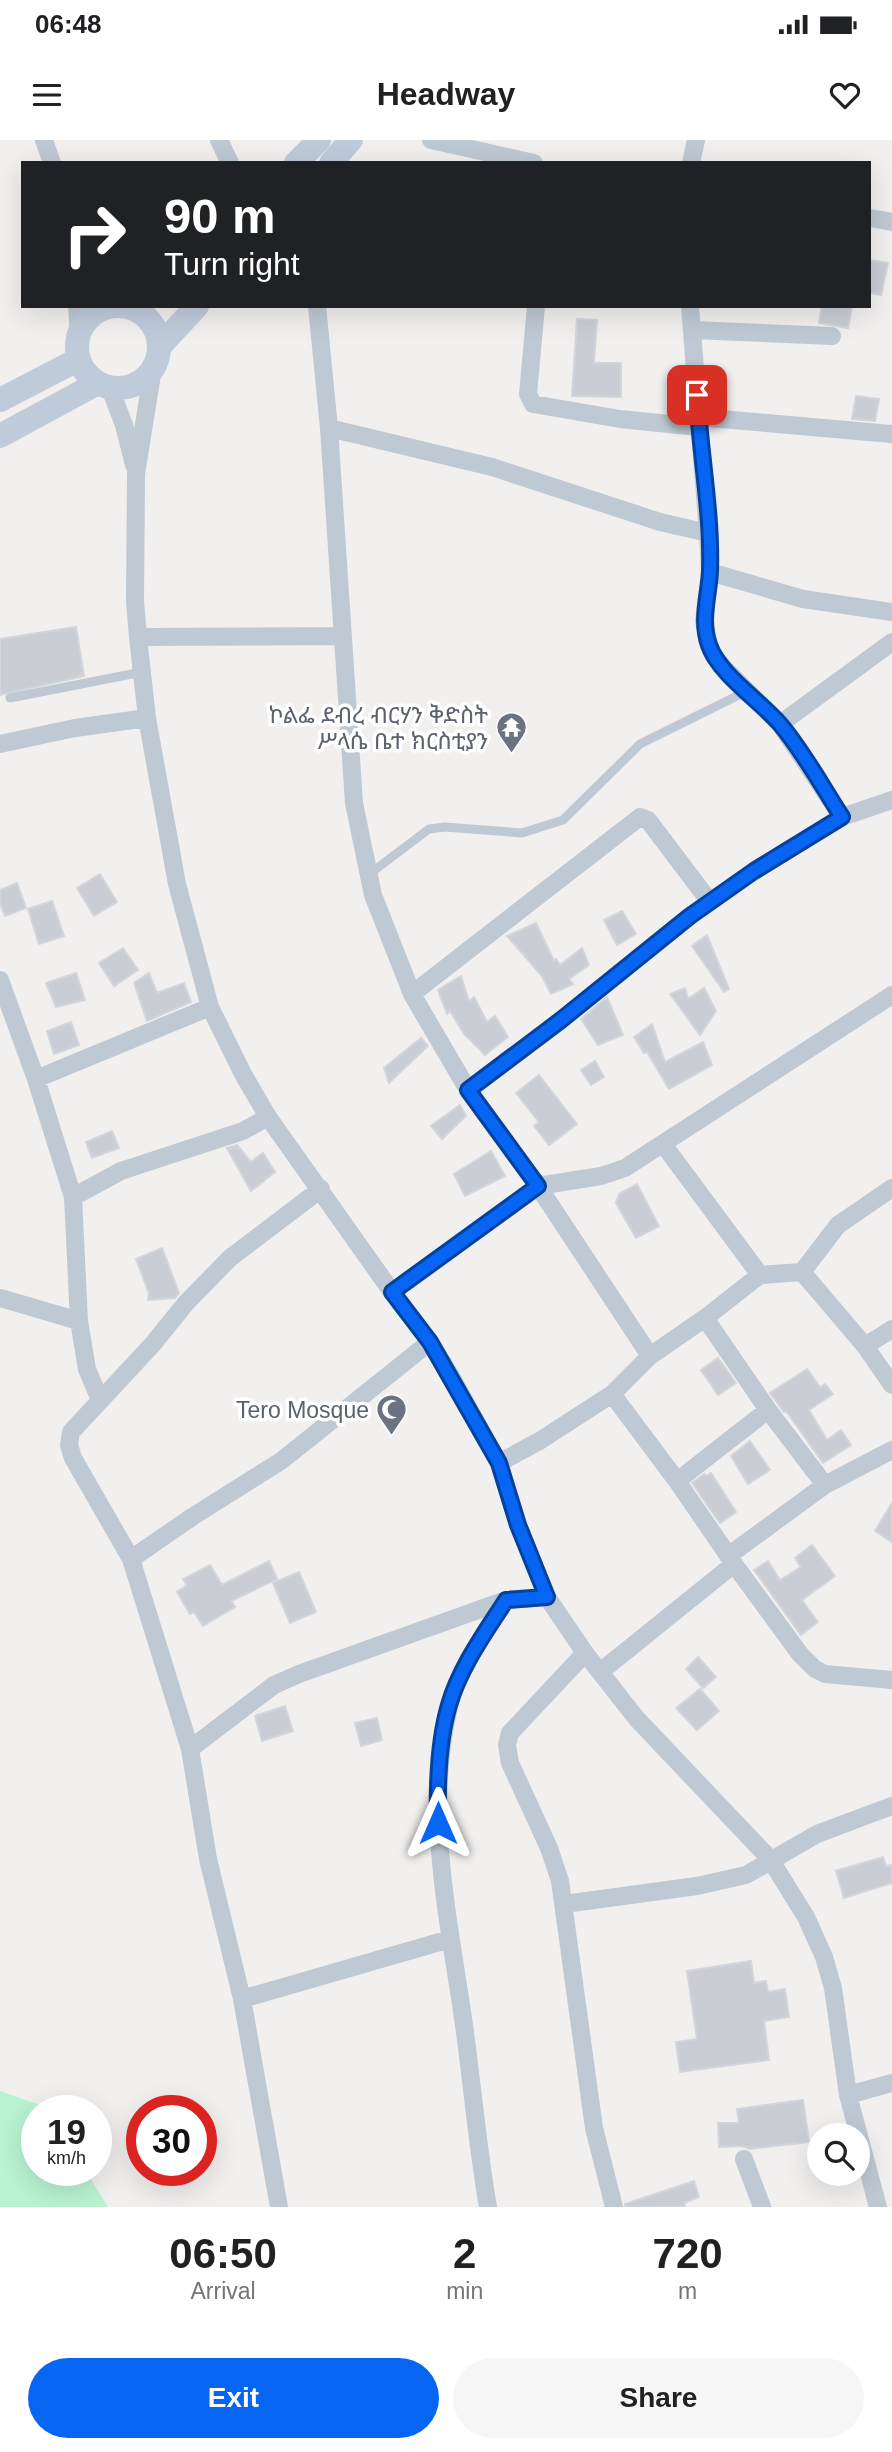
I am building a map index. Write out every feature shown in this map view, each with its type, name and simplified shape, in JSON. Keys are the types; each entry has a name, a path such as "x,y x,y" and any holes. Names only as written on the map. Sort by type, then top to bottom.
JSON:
{"main road":[{"path":"298,161 319,140"},
{"path":"333,161 351,140"},
{"path":"113,308 102,309 92,315 84,325 79,347 89,377 104,386 124,388 137,384 195,308"},
{"path":"141,310 157,335 156,358"},
{"path":"0,400 79,347"},
{"path":"0,436 104,386"}],"street":[{"path":"44,140 51,161"},
{"path":"219,140 229,161"},
{"path":"431,140 525,161"},
{"path":"691,161 696,140"},
{"path":"871,218 892,222"},
{"path":"77,308 79,347"},
{"path":"317,308 329,428 354,803 368,875 377,905 412,994 468,1090 538,1186 650,1356"},
{"path":"536,308 528,394 533,404 620,419 892,434"},
{"path":"690,308 708,534 710,572 705,621 709,645 713,655 780,724 842,817"},
{"path":"693,330 832,337"},
{"path":"156,358 136,474 135,601 147,718 177,884 209,1007 268,1117 430,1342 499,1463 518,1525 547,1597 585,1653 637,1719 770,1859 806,1916 824,1957 833,1988 848,2095 878,2207"},
{"path":"104,386 124,425 136,474"},
{"path":"329,428 492,467 660,522 708,534"},
{"path":"710,572 803,599 892,612"},
{"path":"138,637 343,636"},
{"path":"780,724 892,642"},
{"path":"0,744 75,728 147,718"},
{"path":"468,1090 710,902 754,871 842,817 892,800"},
{"path":"412,994 640,817 648,820 710,902"},
{"path":"0,980 36,1079 73,1198 79,1321 87,1369 100,1400"},
{"path":"392,1292 538,1186 601,1176 625,1168 892,995"},
{"path":"36,1079 209,1007"},
{"path":"73,1198 121,1171 243,1131 268,1117"},
{"path":"663,1144 760,1275"},
{"path":"499,1463 541,1440 612,1394 650,1356 760,1275 802,1272 838,1225 892,1188"},
{"path":"279,2207 242,1999 208,1858 190,1749 131,1559 73,1458 69,1445 71,1432 152,1345 186,1303 230,1258 321,1189"},
{"path":"802,1272 865,1346 892,1385"},
{"path":"0,1298 79,1321"},
{"path":"705,1318 768,1410 825,1485"},
{"path":"865,1346 892,1329"},
{"path":"131,1559 281,1461 430,1342"},
{"path":"612,1394 800,1654 815,1669 836,1676 892,1680"},
{"path":"677,1481 768,1410"},
{"path":"600,1672 731,1560 825,1485 892,1450"},
{"path":"190,1749 274,1685 299,1674 506,1600 547,1597"},
{"path":"488,2207 450,1939 438,1823 441,1753 449,1705 457,1684 506,1600"},
{"path":"585,1653 510,1733 507,1745 510,1763 549,1848 560,1881 594,2128 614,2207"},
{"path":"564,1904 728,1880 746,1875 817,1834 892,1806"},
{"path":"242,1999 450,1939"},
{"path":"848,2095 892,2082"},
{"path":"744,2159 762,2207"}],"lane":[{"path":"10,698 142,672"},
{"path":"368,875 429,830 445,827 522,832 563,820 640,744 747,691"}],"green space":[{"path":"0,2091 21,2098 21,2186 95,2186 108,2207 0,2207"}],"building":[{"path":"871,260 888,263 881,295 871,293"},
{"path":"822,308 852,308 848,328 819,323"},
{"path":"577,319 597,320 594,363 621,363 621,397 572,396"},
{"path":"856,396 879,399 875,421 852,419"},
{"path":"76,627 84,676 0,695 0,639"},
{"path":"100,874 117,902 94,916 77,888"},
{"path":"17,883 26,908 5,916 0,903 0,890"},
{"path":"52,901 64,936 39,944 28,909"},
{"path":"622,911 636,934 617,945 604,920"},
{"path":"536,923 554,961 556,959 560,965 582,948 589,965 569,979 573,984 551,994 542,976 507,936"},
{"path":"707,935 729,989 724,992 692,946"},
{"path":"123,948 138,970 114,986 99,963"},
{"path":"76,973 85,1000 56,1007 46,983"},
{"path":"149,973 157,993 184,983 191,1002 147,1021 134,983"},
{"path":"461,976 469,1001 474,997 487,1022 495,1016 508,1037 485,1055 464,1034 450,1011 447,1014 438,990"},
{"path":"685,988 688,999 704,988 716,1011 700,1035 670,994"},
{"path":"607,997 623,1035 598,1045 581,1019"},
{"path":"71,1022 79,1045 54,1054 47,1031"},
{"path":"652,1024 665,1062 703,1042 712,1065 669,1089 647,1052 644,1053 634,1037"},
{"path":"421,1038 428,1046 389,1083 384,1068"},
{"path":"595,1061 604,1077 591,1085 581,1070"},
{"path":"539,1075 577,1124 549,1145 534,1126 539,1122 516,1093"},
{"path":"460,1105 466,1116 442,1139 431,1126"},
{"path":"112,1131 119,1148 92,1158 86,1142"},
{"path":"237,1145 251,1162 263,1153 275,1172 251,1191 227,1148"},
{"path":"491,1151 505,1176 465,1196 454,1174"},
{"path":"637,1184 659,1226 636,1238 616,1203 619,1194"},
{"path":"162,1248 179,1293 175,1298 148,1300 149,1293 136,1259"},
{"path":"718,1358 736,1383 718,1395 701,1370"},
{"path":"807,1369 820,1387 825,1384 833,1394 809,1410 827,1440 841,1430 851,1445 823,1463 770,1393"},
{"path":"750,1441 770,1470 748,1484 731,1456"},
{"path":"711,1473 736,1512 720,1523 692,1483 704,1474 706,1476"},
{"path":"892,1503 892,1542 875,1531"},
{"path":"812,1545 835,1576 802,1600 818,1622 801,1635 754,1570 768,1561 780,1580 801,1567 795,1558"},
{"path":"269,1561 277,1579 231,1601 235,1607 203,1626 194,1612 190,1614 177,1592 187,1585 183,1579 210,1565 222,1585"},
{"path":"299,1572 316,1612 290,1623 273,1583"},
{"path":"698,1657 716,1677 703,1688 686,1669"},
{"path":"700,1689 719,1711 697,1730 676,1708"},
{"path":"285,1706 293,1731 262,1741 255,1716"},
{"path":"377,1718 382,1740 361,1746 355,1723"},
{"path":"883,1857 886,1866 892,1865 892,1883 844,1898 836,1871"},
{"path":"751,1961 754,1983 766,1981 768,1992 785,1989 789,2017 764,2021 769,2060 680,2072 676,2042 697,2039 687,1971"},
{"path":"803,2100 807,2142 750,2149 742,2146 719,2147 718,2123 739,2123 737,2109"},
{"path":"694,2181 699,2197 684,2203 685,2207 625,2207 625,2204"}],"place":[{"name":"ኮልፌ ደብረ ብርሃን ቅድስት ሥላሴ ቤተ ክርስቲያን","path":"511,755"},
{"name":"Tero Mosque","path":"392,1437"}],"route":[{"path":"438,1823 439,1766 449,1705 457,1684 472,1654 506,1600 547,1597 518,1525 499,1463 480,1425 430,1342 392,1292 538,1186 468,1090 561,1020 690,916 754,871 842,817 780,724 724,668 713,655 709,645 705,621 710,572 697,395"}]}
